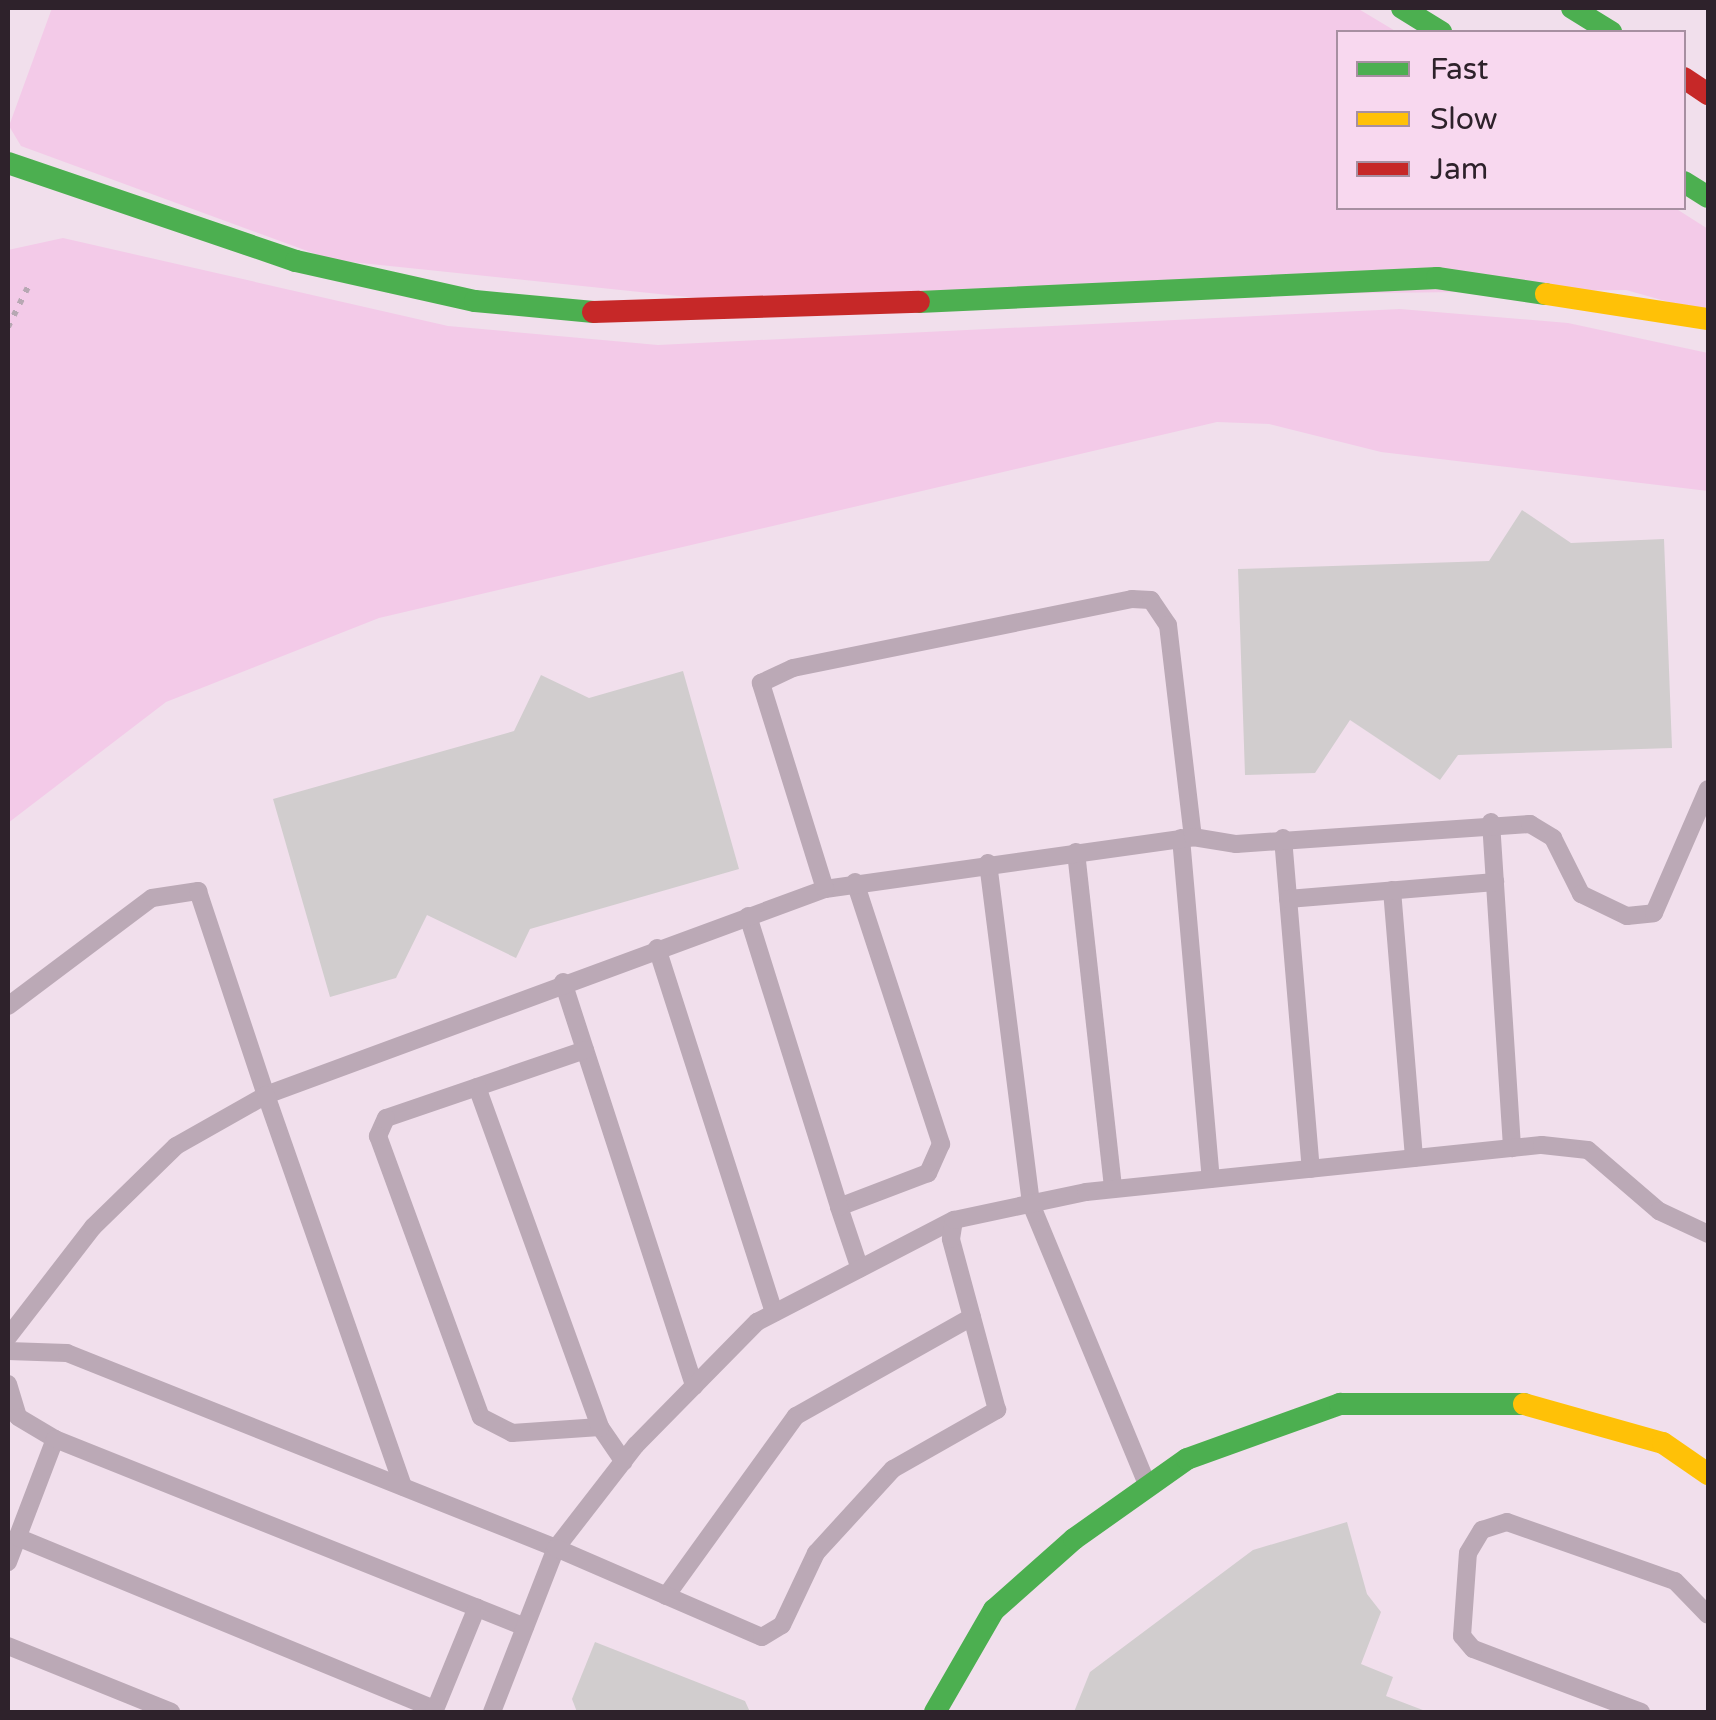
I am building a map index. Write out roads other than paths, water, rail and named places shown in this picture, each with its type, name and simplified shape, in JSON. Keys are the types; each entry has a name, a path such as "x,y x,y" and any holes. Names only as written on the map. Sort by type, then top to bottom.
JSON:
{"main road":[{"path":"1402,8 1438,30"},
{"path":"1572,8 1608,30"},
{"path":"1686,79 1708,94"},
{"path":"8,163 296,262 475,301 630,315 1436,278 1708,319"},
{"path":"1686,183 1708,197"},
{"path":"935,1712 994,1610 1074,1539 1187,1459 1340,1404 1503,1398 1663,1442 1708,1474"}],"lane":[{"path":"825,889 761,683 793,668 1132,599 1151,600 1168,626 1210,1179"},
{"path":"8,1337 93,1227 176,1146 266,1095 563,982 825,889 1187,837 1236,844 1491,822 1530,824 1553,838 1582,894 1600,908 1654,913 1708,789"},
{"path":"1491,822 1512,1148"},
{"path":"1283,838 1311,1169"},
{"path":"1076,852 1113,1189"},
{"path":"988,863 1031,1204 1149,1489"},
{"path":"840,1208 928,1173 942,1144 855,882"},
{"path":"1288,899 1495,882"},
{"path":"1392,890 1414,1158"},
{"path":"8,1006 152,898 198,891 403,1487"},
{"path":"748,916 860,1269"},
{"path":"657,948 774,1313"},
{"path":"563,982 694,1386"},
{"path":"585,1050 386,1118 378,1136 481,1417 512,1433 600,1427"},
{"path":"477,1087 600,1427 624,1462"},
{"path":"492,1712 556,1548 624,1462 694,1386 774,1313 954,1220 1113,1189 1512,1148 1588,1150 1659,1212 1708,1234"},
{"path":"8,1351 67,1353 556,1548 762,1637 782,1625 816,1553 893,1469 997,1410 952,1240 954,1220"},
{"path":"666,1596 796,1416 972,1316"},
{"path":"8,1384 18,1417 54,1440 525,1627"},
{"path":"8,1562 54,1440"},
{"path":"1641,1712 1473,1649 1462,1636 1468,1553 1482,1530 1507,1522 1675,1581 1708,1615"},
{"path":"17,1537 434,1710 476,1607"},
{"path":"8,1646 171,1712"}]}
